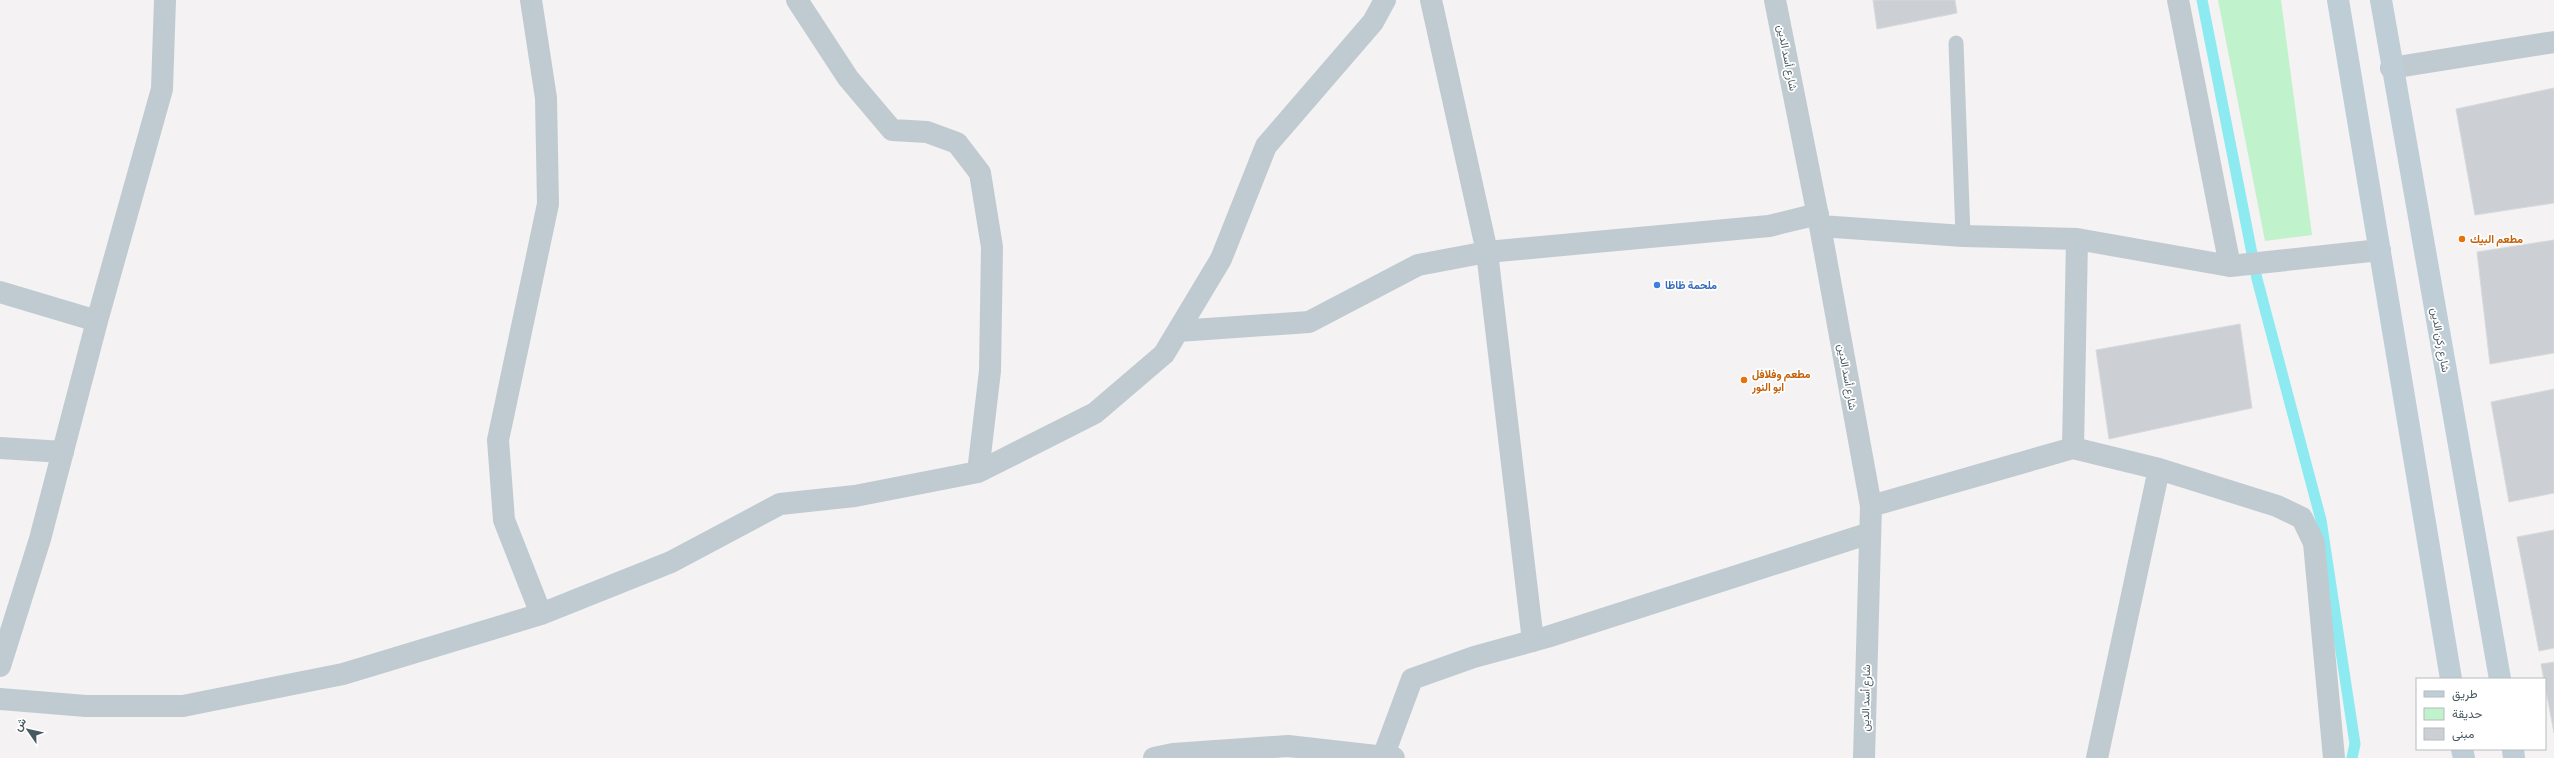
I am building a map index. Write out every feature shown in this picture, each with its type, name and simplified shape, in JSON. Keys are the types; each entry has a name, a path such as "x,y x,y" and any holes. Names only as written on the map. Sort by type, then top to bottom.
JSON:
{"main road":[{"path":"2338,0 2451,678"},
{"name":"شارع ركن الدين","path":"2381,0 2391,68 2500,678"}],"street":[{"path":"0,666 40,539 97,321 162,89 165,0"},
{"path":"531,0 546,98 548,204 498,440 504,520 541,614"},
{"path":"797,0 848,78 892,130 926,132 956,143 980,174 992,247 990,371 978,472"},
{"path":"0,699 86,706 183,706 343,674 541,614 671,562 780,504 855,496 978,472 1095,413 1164,354 1221,259 1266,146 1373,22 1386,0"},
{"path":"1431,0 1487,252 1533,641"},
{"name":"شارع أسد الدين","path":"1775,0 1819,220 1871,506 1864,758"},
{"path":"2178,0 2230,266"},
{"path":"2391,68 2554,42"},
{"path":"1178,331 1309,322 1418,265 1487,252 1819,220 1963,236 2077,239 2230,266 2380,250"},
{"path":"2073,448 2077,239"},
{"path":"0,292 97,321"},
{"path":"0,448 63,452"},
{"path":"1871,506 2073,448 2160,469 2277,506 2302,518 2314,543 2334,758"},
{"path":"2097,758 2160,469"},
{"path":"1167,757 1288,746 1388,757 1412,679 1474,656 1533,641 1870,533"}],"lane":[{"path":"1956,43 1963,236"}],"green space":[{"path":"2218,0 2281,0 2312,235 2265,241"}],"building":[{"path":"1873,0 1955,0 1957,13 1877,29"},
{"path":"2554,88 2554,203 2475,215 2456,109"},
{"path":"2554,240 2554,353 2490,364 2477,252"},
{"path":"2240,324 2252,408 2109,439 2096,350"},
{"path":"2554,389 2554,493 2509,502 2491,402"},
{"path":"2554,530 2554,648 2539,651 2517,537"},
{"path":"2554,662 2554,733 2546,691 2546,678 2544,678 2541,664"}],"waterway":[{"path":"2202,0 2257,279 2321,520 2355,744 2352,758"}],"place":[{"name":"مطعم البيك","path":"2462,239"},
{"name":"ملحمة ظاظا","path":"1657,285"},
{"name":"مطعم وفلافل ابو النور","path":"1744,380"}]}
